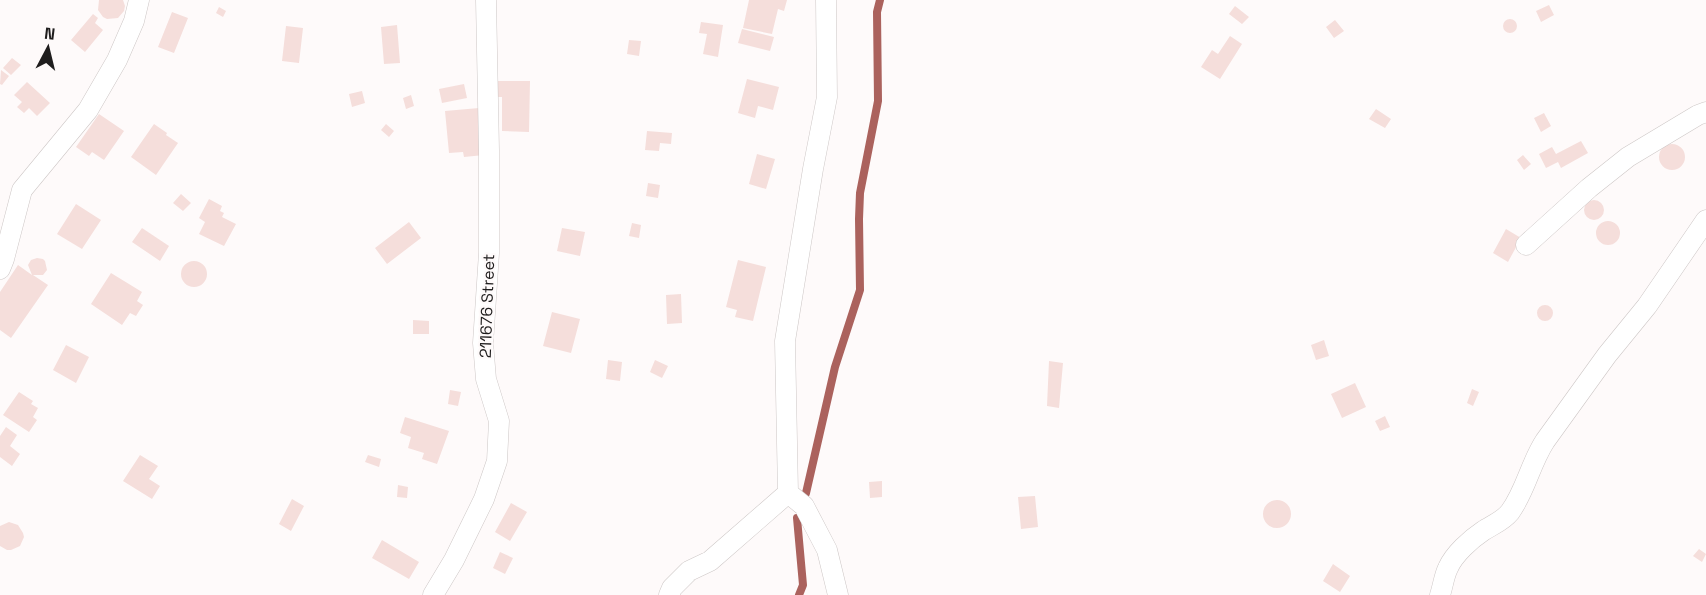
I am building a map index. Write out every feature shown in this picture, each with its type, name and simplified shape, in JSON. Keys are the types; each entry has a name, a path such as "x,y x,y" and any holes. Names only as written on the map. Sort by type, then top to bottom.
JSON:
{"street":[{"path":"0,269 22,190 88,110 117,60 134,21 139,0"},
{"name":"211676 Street","path":"433,595 484,499 496,461 499,421 486,379 483,343 489,242 486,0"},
{"path":"826,0 826,97 785,341 788,493 804,506 826,550 838,595"},
{"path":"1526,245 1589,188 1628,158 1706,112"},
{"path":"1440,595 1447,570 1453,560 1480,532 1506,517 1524,489 1537,454 1545,441 1606,355 1647,306 1706,220"},
{"path":"669,595 672,588 689,571 710,561 788,493"}],"building":[{"path":"99,0 123,0 124,11 118,18 107,19 98,10"},
{"path":"749,0 787,0 784,11 778,9 772,34 743,28"},
{"path":"1549,5 1554,15 1541,22 1536,11"},
{"path":"1235,6 1249,17 1242,24 1229,14"},
{"path":"219,7 226,11 223,17 216,13"},
{"path":"172,12 188,18 174,53 158,47"},
{"path":"93,14 98,18 95,23 103,30 85,52 71,40"},
{"path":"1507,19 1513,19 1517,26 1513,33 1507,33 1503,29 1503,23"},
{"path":"1335,20 1344,31 1334,38 1326,27"},
{"path":"701,22 723,25 718,57 703,54 707,34 699,33"},
{"path":"397,25 400,63 384,64 381,27"},
{"path":"286,26 303,28 299,63 282,61"},
{"path":"742,29 774,37 770,51 738,43"},
{"path":"1230,36 1242,44 1220,79 1201,67 1212,50 1218,54"},
{"path":"629,40 641,41 639,56 627,54"},
{"path":"12,58 21,65 11,75 3,68"},
{"path":"1,70 9,76 2,85 0,84"},
{"path":"747,79 779,87 773,110 758,106 755,118 738,113"},
{"path":"496,81 530,81 529,132 502,131 502,97 496,97"},
{"path":"27,82 50,103 37,116 29,108 24,113 17,107 22,102 14,95"},
{"path":"464,84 467,98 442,103 439,89"},
{"path":"362,91 365,103 352,107 349,94"},
{"path":"411,95 414,106 406,109 403,98"},
{"path":"479,108 484,155 464,157 463,152 449,153 445,111"},
{"path":"1376,109 1391,119 1385,128 1369,119"},
{"path":"1544,113 1551,126 1541,132 1534,118"},
{"path":"99,114 124,131 104,160 92,152 89,156 76,147"},
{"path":"154,124 178,143 156,175 131,157"},
{"path":"386,124 394,131 389,137 381,130"},
{"path":"647,131 672,133 671,144 660,143 659,151 645,150"},
{"path":"1581,141 1588,153 1561,168 1558,162 1546,168 1539,154 1552,147 1556,154"},
{"path":"1672,144 1681,148 1685,157 1681,166 1672,170 1663,166 1659,157 1663,148"},
{"path":"757,154 775,159 766,189 749,184"},
{"path":"1523,155 1531,164 1524,170 1517,160"},
{"path":"648,183 660,185 658,198 646,196"},
{"path":"181,194 191,203 183,211 173,203"},
{"path":"209,199 222,206 220,211 224,213 222,217 236,224 224,246 199,234 205,222 199,218"},
{"path":"1594,200 1601,203 1604,210 1601,217 1594,220 1587,217 1584,210 1587,203"},
{"path":"76,204 101,220 82,249 57,234"},
{"path":"1608,221 1617,224 1620,233 1617,242 1608,245 1599,242 1596,233 1599,224"},
{"path":"409,222 421,238 387,264 375,248"},
{"path":"632,223 641,225 639,238 629,236"},
{"path":"142,228 169,246 160,261 132,242"},
{"path":"562,228 585,232 580,256 557,251"},
{"path":"1506,229 1521,238 1508,262 1493,253"},
{"path":"37,258 45,261 47,270 43,275 33,275 48,285 11,338 0,330 0,292 18,265 32,275 28,265 31,260"},
{"path":"738,260 766,267 753,321 735,317 737,310 726,307"},
{"path":"194,261 203,265 207,274 203,283 194,287 185,283 181,274 185,265"},
{"path":"111,273 142,292 137,301 143,305 136,316 130,313 122,325 91,304"},
{"path":"681,294 682,323 667,324 666,295"},
{"path":"1545,305 1551,307 1553,313 1551,319 1545,321 1539,319 1537,313 1539,307"},
{"path":"552,312 580,319 571,353 543,346"},
{"path":"413,320 429,321 429,334 413,334"},
{"path":"1324,340 1329,356 1316,360 1311,345"},
{"path":"66,345 89,357 76,383 53,370"},
{"path":"608,360 622,362 620,381 606,379"},
{"path":"655,360 668,366 662,378 650,372"},
{"path":"1049,361 1063,363 1059,408 1047,406"},
{"path":"1355,383 1366,407 1342,418 1331,394"},
{"path":"1472,389 1479,392 1473,406 1467,403"},
{"path":"450,390 461,392 458,406 448,404"},
{"path":"19,392 33,401 31,404 38,408 33,417 37,420 29,432 3,415"},
{"path":"1385,416 1390,427 1380,431 1375,421"},
{"path":"405,417 449,431 437,464 422,459 424,453 408,448 411,437 400,433"},
{"path":"6,427 17,435 10,446 20,454 12,466 0,457 0,436"},
{"path":"140,455 158,466 149,479 160,486 152,499 123,481"},
{"path":"368,455 381,459 379,467 365,462"},
{"path":"882,481 882,497 870,498 869,482"},
{"path":"398,485 408,487 407,498 397,497"},
{"path":"1035,496 1038,527 1021,529 1018,497"},
{"path":"292,499 304,506 291,531 279,524"},
{"path":"1277,500 1287,504 1291,514 1287,524 1277,528 1267,524 1263,514 1267,504"},
{"path":"511,503 527,512 510,541 495,532"},
{"path":"9,522 18,525 24,537 20,546 7,550 0,546 0,526"},
{"path":"382,540 419,562 409,579 372,558"},
{"path":"1699,549 1706,554 1702,562 1693,556"},
{"path":"500,552 513,558 505,574 493,568"},
{"path":"1333,564 1350,576 1340,592 1323,581"}],"waterway":[{"path":"806,493 835,367 860,290 860,193 878,101 877,12 880,0"},
{"path":"797,518 803,585 799,595"}]}
